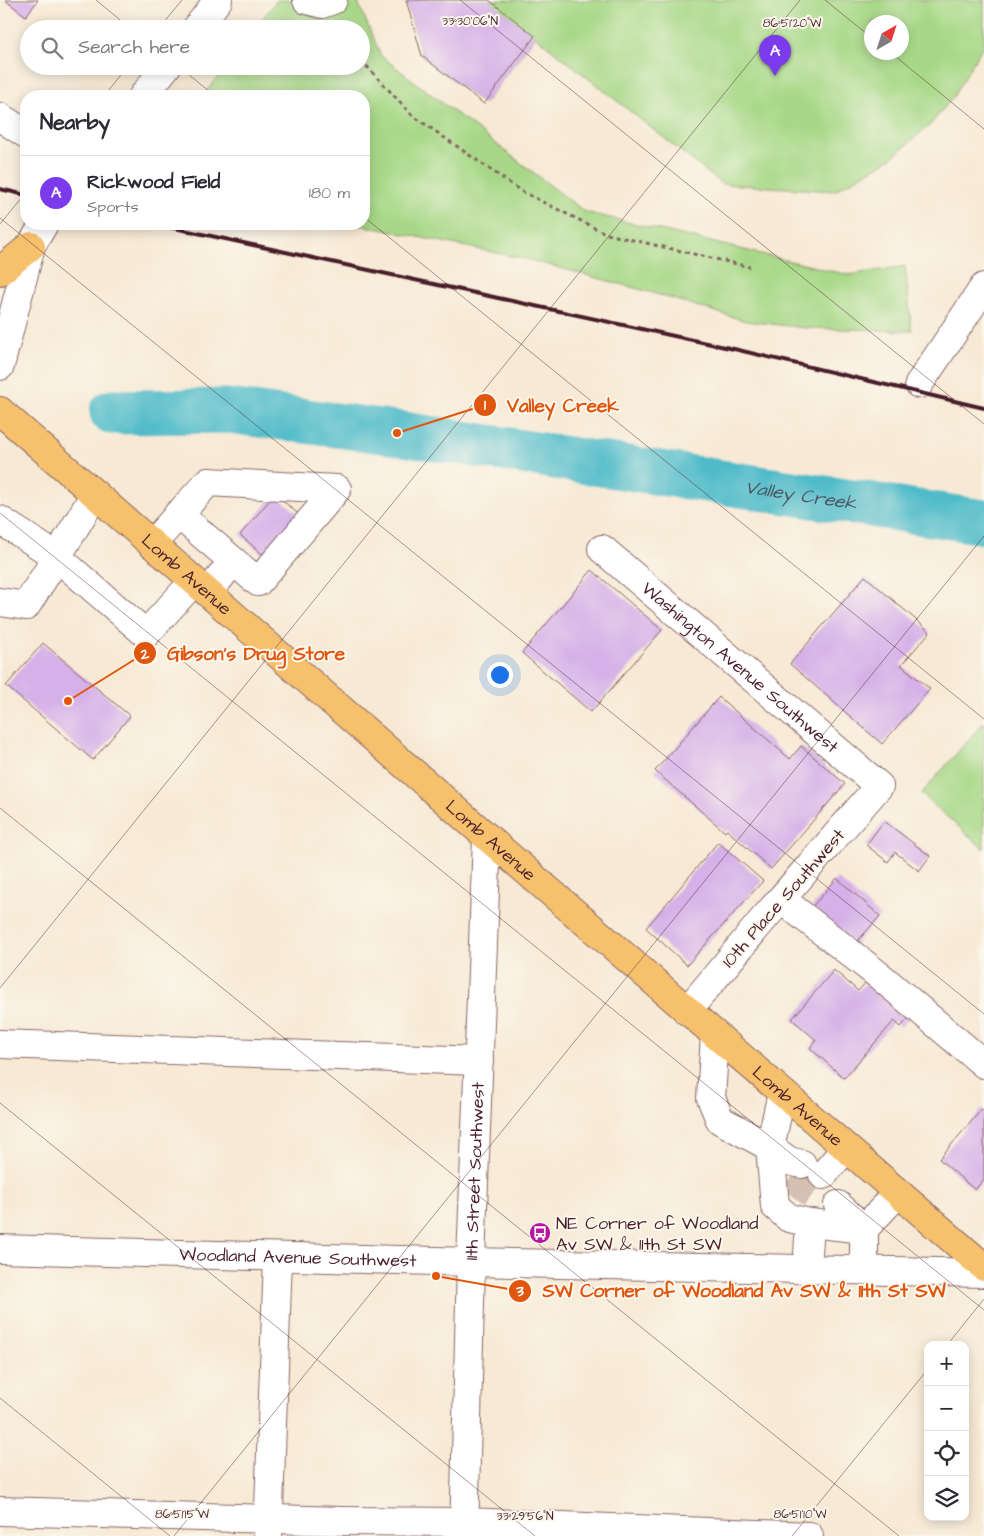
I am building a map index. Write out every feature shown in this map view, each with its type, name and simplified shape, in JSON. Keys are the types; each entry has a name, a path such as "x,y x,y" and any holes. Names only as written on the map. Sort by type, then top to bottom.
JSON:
{"main road":[{"path":"0,271 38,235"},
{"name":"Lomb Avenue","path":"0,411 487,838 984,1267"}],"street":[{"path":"308,0 322,4 333,0"},
{"path":"149,90 160,75"},
{"path":"0,117 20,130"},
{"path":"0,366 38,235"},
{"path":"919,384 984,287"},
{"path":"152,544 178,514 208,482 337,488 258,582 178,514"},
{"path":"0,602 26,606 95,494"},
{"path":"0,520 57,557 146,634 233,561"},
{"name":"Washington Avenue Southwest","path":"602,549 879,786"},
{"name":"10th Place Southwest","path":"687,1011 879,786"},
{"name":"11th Street Southwest","path":"464,1529 471,1262 487,838"},
{"path":"782,898 882,977 984,1064"},
{"path":"715,1035 711,1098 720,1120 808,1182 864,1229"},
{"path":"0,1044 479,1061"},
{"path":"782,1093 808,1182 807,1269"},
{"path":"808,1182 846,1148"},
{"path":"864,1270 864,1229 898,1194"},
{"name":"Woodland Avenue Southwest","path":"0,1250 984,1273"},
{"path":"268,1527 278,1257"},
{"path":"0,1511 268,1527 809,1536"}],"path":[{"path":"370,70 412,115 522,191 607,234 750,267"}],"green space":[{"path":"277,0 357,0 366,20 262,20"},
{"path":"406,0 984,0 984,44 953,97 930,125 890,159 834,191 722,184 535,36 484,104 422,56"},
{"path":"370,30 381,56 585,212 849,275 905,266 912,331 806,328 746,321 646,291 526,259 370,227 370,90 208,90 219,75 370,75"},
{"path":"984,722 984,849 921,794"}],"building":[{"path":"5,0 38,0 26,16"},
{"path":"406,0 489,0 535,36 484,104 422,56"},
{"path":"275,494 303,518 268,559 240,535"},
{"path":"592,570 662,630 591,712 522,653"},
{"path":"865,576 930,632 901,665 930,689 882,744 790,664"},
{"path":"43,643 130,716 93,760 6,686"},
{"path":"719,697 790,759 801,746 845,784 771,869 655,771"},
{"path":"884,821 930,856 919,871 895,852 888,862 866,845"},
{"path":"718,842 763,881 687,965 646,928"},
{"path":"837,878 880,916 855,944 812,907"},
{"path":"834,970 858,991 870,978 912,1014 901,1027 894,1021 844,1078 810,1048 816,1040 792,1019"},
{"path":"982,1109 984,1111 984,1179 975,1190 939,1159"}],"waterway":[{"name":"Valley Creek","path":"112,412 228,411 397,433 984,522"}],"tunnel":[{"path":"791,1177 819,1200"}],"railway":[{"path":"0,189 20,194"},
{"path":"184,230 734,349 984,408"}],"place":[{"name":"Rickwood Field","path":"775,76"},
{"name":"Valley Creek","path":"397,433"},
{"name":"Gibson's Drug Store","path":"68,701"},
{"name":"NE Corner of Woodland Av SW & 11th St SW","path":"540,1233"},
{"name":"SW Corner of Woodland Av SW & 11th St SW","path":"436,1276"}]}
